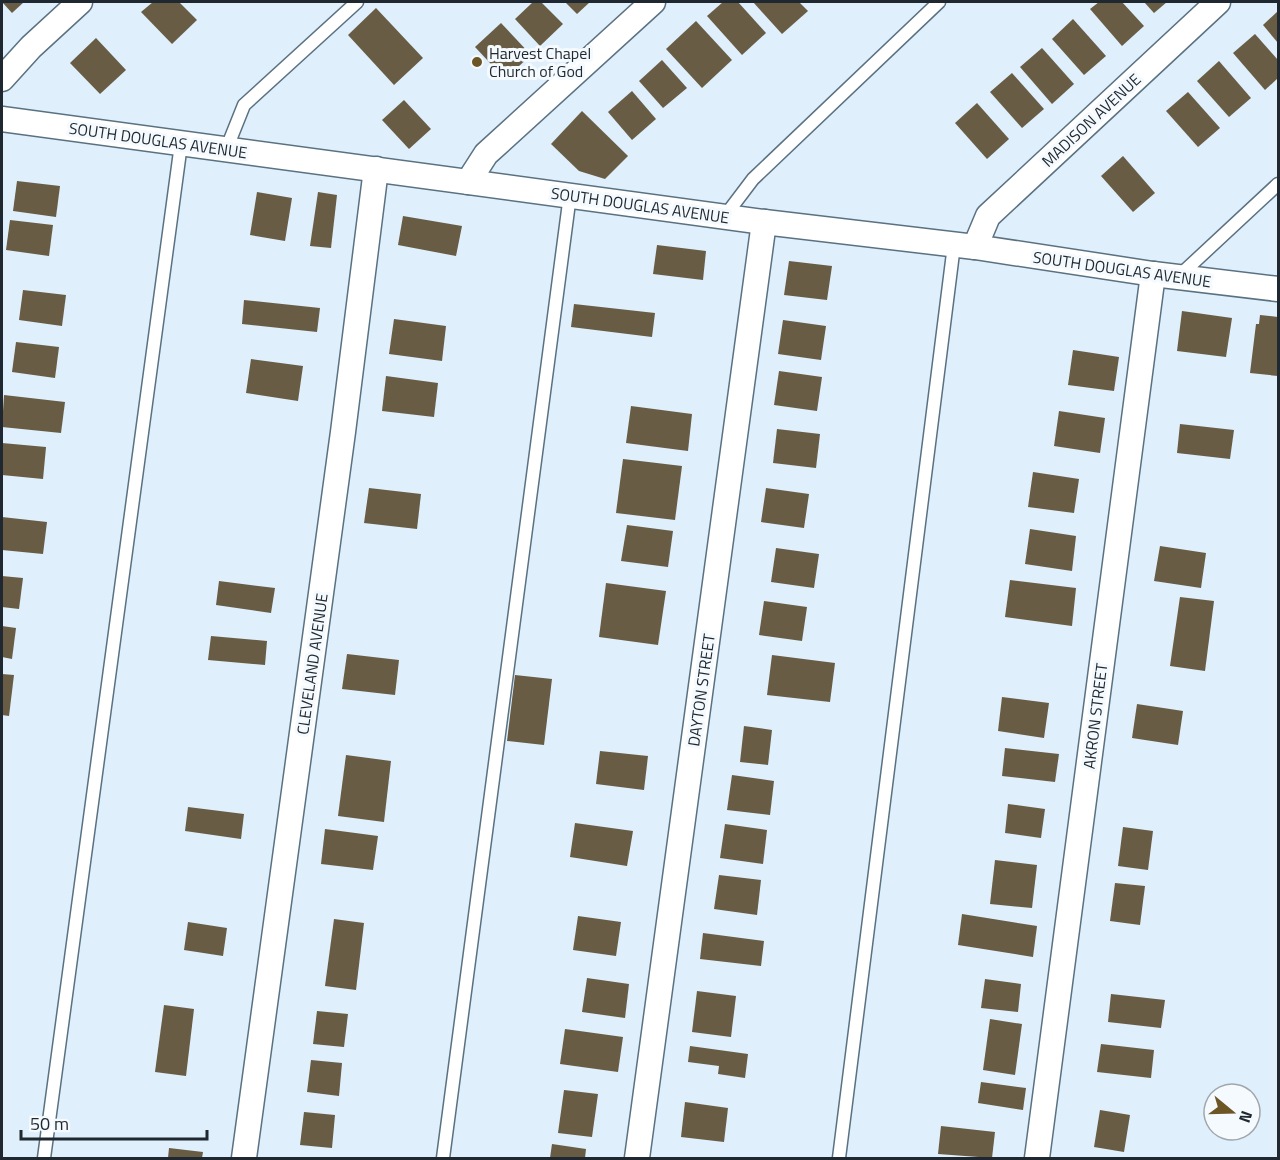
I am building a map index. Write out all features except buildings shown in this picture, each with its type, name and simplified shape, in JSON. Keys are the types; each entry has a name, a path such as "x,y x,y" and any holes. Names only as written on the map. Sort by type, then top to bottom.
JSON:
{"street":[{"path":"2,79 30,47 80,2"},
{"path":"468,182 486,154 653,2"},
{"name":"MADISON AVENUE","path":"965,246 988,216 1218,2"},
{"name":"SOUTH DOUGLAS AVENUE","path":"2,119 1278,289"},
{"name":"CLEVELAND AVENUE","path":"244,1158 343,432 376,169"},
{"name":"DAYTON STREET","path":"637,1158 764,222"},
{"name":"AKRON STREET","path":"1037,1158 1153,274"}],"lane":[{"path":"226,150 244,105 357,2"},
{"path":"725,216 753,179 939,2"},
{"path":"44,1158 181,144"},
{"path":"1177,277 1278,184"},
{"path":"443,1158 570,195"},
{"path":"839,1158 965,246"}],"place":[{"name":"Harvest Chapel Church of God","path":"477,62"}]}
